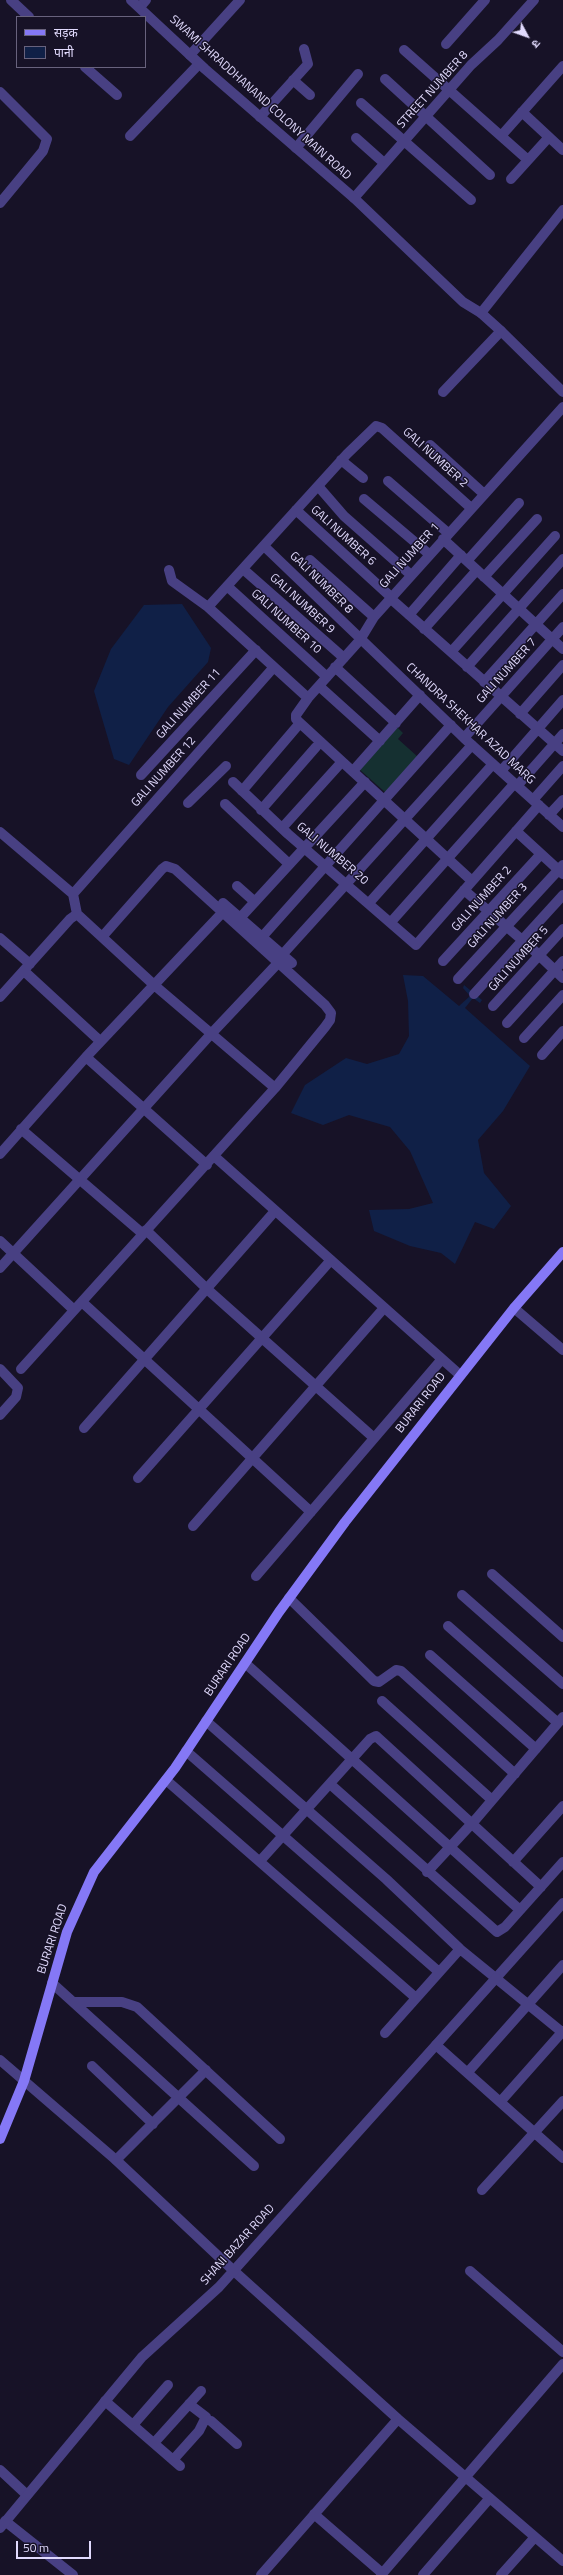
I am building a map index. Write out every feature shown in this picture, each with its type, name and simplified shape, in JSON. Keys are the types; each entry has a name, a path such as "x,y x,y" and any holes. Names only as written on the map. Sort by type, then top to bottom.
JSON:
{"main road":[{"name":"BURARI ROAD","path":"0,2139 24,2081 67,1932 88,1881 109,1850 166,1780 289,1598 460,1375 514,1308 563,1252"}],"street":[{"path":"10,0 29,16"},
{"name":"SWAMI SHRADDHANAND COLONY MAIN ROAD","path":"131,0 143,4 199,64 354,198 463,302 480,313 501,331 563,392"},
{"path":"190,55 240,0"},
{"path":"446,44 485,0"},
{"name":"STREET NUMBER 8","path":"354,198 450,90 534,0"},
{"path":"260,116 308,64 304,49"},
{"path":"404,50 528,160"},
{"path":"130,136 199,64"},
{"path":"500,136 563,66"},
{"path":"86,68 117,95"},
{"path":"296,148 358,74"},
{"path":"386,79 428,116 490,175"},
{"path":"293,80 310,95"},
{"path":"0,92 47,139 43,151 1,199"},
{"path":"361,104 471,200"},
{"path":"522,112 563,150"},
{"path":"511,179 549,137"},
{"path":"356,138 384,163"},
{"path":"480,313 563,210"},
{"path":"443,392 501,331"},
{"name":"GALI NUMBER 1","path":"300,723 296,719 296,715 308,698 360,640 374,617 445,536 563,407"},
{"name":"GALI NUMBER 2","path":"341,460 372,428 376,426 382,428 471,508"},
{"path":"430,445 484,494"},
{"path":"208,607 341,460 363,478"},
{"path":"388,481 445,536 464,558 502,595 563,649"},
{"path":"318,486 344,516 410,575"},
{"path":"364,499 429,554"},
{"path":"409,615 519,503"},
{"name":"GALI NUMBER 6","path":"296,510 409,615 563,751"},
{"path":"424,628 537,519"},
{"path":"450,652 555,536"},
{"name":"GALI NUMBER 8","path":"264,546 360,640"},
{"path":"310,560 374,617"},
{"path":"467,667 563,560"},
{"name":"GALI NUMBER 9","path":"243,569 344,658"},
{"path":"169,570 172,581 208,607 308,698"},
{"name":"GALI NUMBER 10","path":"227,586 327,677"},
{"path":"484,682 563,594"},
{"name":"GALI NUMBER 7","path":"0,1268 280,959 404,819 468,741 501,697 563,627"},
{"name":"CHANDRA SHEKHAR AZAD MARG","path":"360,640 563,827"},
{"name":"GALI NUMBER 11","path":"141,775 256,650"},
{"path":"520,714 563,665"},
{"name":"GALI NUMBER 12","path":"73,894 274,667"},
{"path":"335,667 396,723"},
{"path":"319,686 380,741"},
{"path":"353,771 420,696"},
{"path":"501,771 563,700"},
{"path":"242,791 300,723 472,881"},
{"path":"262,937 451,725"},
{"path":"391,922 447,858 563,734"},
{"path":"261,810 316,747"},
{"path":"369,903 493,764"},
{"path":"282,828 339,765"},
{"path":"188,803 226,766"},
{"path":"563,766 516,831 464,890 563,978"},
{"name":"GALI NUMBER 20","path":"233,782 261,810 347,883 416,945 464,890"},
{"path":"240,918 365,782"},
{"path":"550,815 563,800"},
{"path":"225,804 289,864"},
{"path":"516,831 561,870"},
{"path":"2,837 73,894 77,914 153,984 275,1088"},
{"name":"GALI NUMBER 2","path":"443,961 541,854"},
{"path":"102,937 166,866 175,869 222,913 280,959 292,963"},
{"name":"GALI NUMBER 3","path":"458,979 506,926 561,870"},
{"path":"237,886 255,902"},
{"path":"474,994 563,895"},
{"path":"21,1369 207,1165 275,1088 330,1020 331,1013 325,1005 280,959 262,937 223,903"},
{"path":"0,1154 100,1041 222,913"},
{"path":"0,997 77,914"},
{"name":"GALI NUMBER 5","path":"494,1006 563,929"},
{"path":"0,938 27,968 100,1041"},
{"path":"507,1023 563,961"},
{"path":"524,1038 563,995"},
{"path":"542,1055 563,1031"},
{"path":"86,1057 145,1108 207,1165"},
{"path":"21,1129 145,1232 374,1438"},
{"path":"214,1156 460,1375"},
{"path":"84,1428 275,1211"},
{"path":"0,1241 74,1310"},
{"path":"138,1478 331,1260"},
{"path":"82,1302 311,1512"},
{"path":"193,1526 384,1308"},
{"path":"514,1308 563,1350"},
{"path":"256,1576 442,1359"},
{"path":"0,1369 18,1388 16,1397 0,1415"},
{"path":"492,1574 563,1637"},
{"path":"462,1595 563,1684"},
{"path":"289,1598 374,1681 379,1682 396,1670 401,1671 515,1774"},
{"path":"427,1872 472,1823 561,1720 448,1626"},
{"path":"430,1655 536,1749"},
{"path":"245,1663 520,1910"},
{"path":"382,1701 492,1800"},
{"path":"206,1721 308,1808 460,1949 563,2032 501,2101"},
{"path":"260,1861 370,1739 376,1736 540,1887"},
{"path":"186,1751 439,1972"},
{"path":"166,1780 416,1998"},
{"path":"330,1784 427,1872 497,1932 505,1927 563,1862"},
{"path":"513,1862 563,1806"},
{"name":"SHANI BAZAR ROAD","path":"3,2520 28,2495 142,2357 234,2271 563,1903"},
{"path":"385,2033 460,1949"},
{"path":"468,2072 563,1965"},
{"path":"52,1983 254,2166"},
{"path":"74,2002 122,2002 137,2007 280,2139"},
{"path":"436,2045 501,2101 534,2133 563,2158"},
{"path":"0,2060 116,2160 234,2271 398,2419 489,2499 563,2561"},
{"path":"92,2066 153,2124"},
{"path":"116,2160 206,2070"},
{"path":"482,2190 563,2101"},
{"path":"470,2271 563,2352"},
{"path":"314,2514 381,2574 466,2479 563,2364"},
{"path":"133,2425 168,2385"},
{"path":"154,2443 201,2391"},
{"path":"105,2401 177,2463 199,2431 206,2417 189,2404"},
{"path":"261,2575 398,2419"},
{"path":"211,2421 237,2444"},
{"path":"0,2470 28,2495"},
{"path":"423,2575 489,2499"},
{"path":"3,2520 73,2575"},
{"path":"501,2575 535,2537"}],"green space":[{"path":"397,727 403,733 398,739 418,757 386,793 359,769"}],"water":[{"path":"182,604 211,648 208,662 168,707 129,765 114,759 94,691 111,649 144,605"},
{"path":"403,975 423,976 459,1006 470,996 463,988 464,985 482,1000 480,1003 473,998 465,1008 530,1066 503,1111 478,1140 484,1173 511,1206 494,1229 475,1222 455,1264 441,1253 410,1246 374,1231 369,1210 409,1209 433,1203 410,1151 390,1127 349,1115 323,1125 291,1113 305,1085 346,1058 367,1064 399,1054 409,1036 408,1001"}]}
